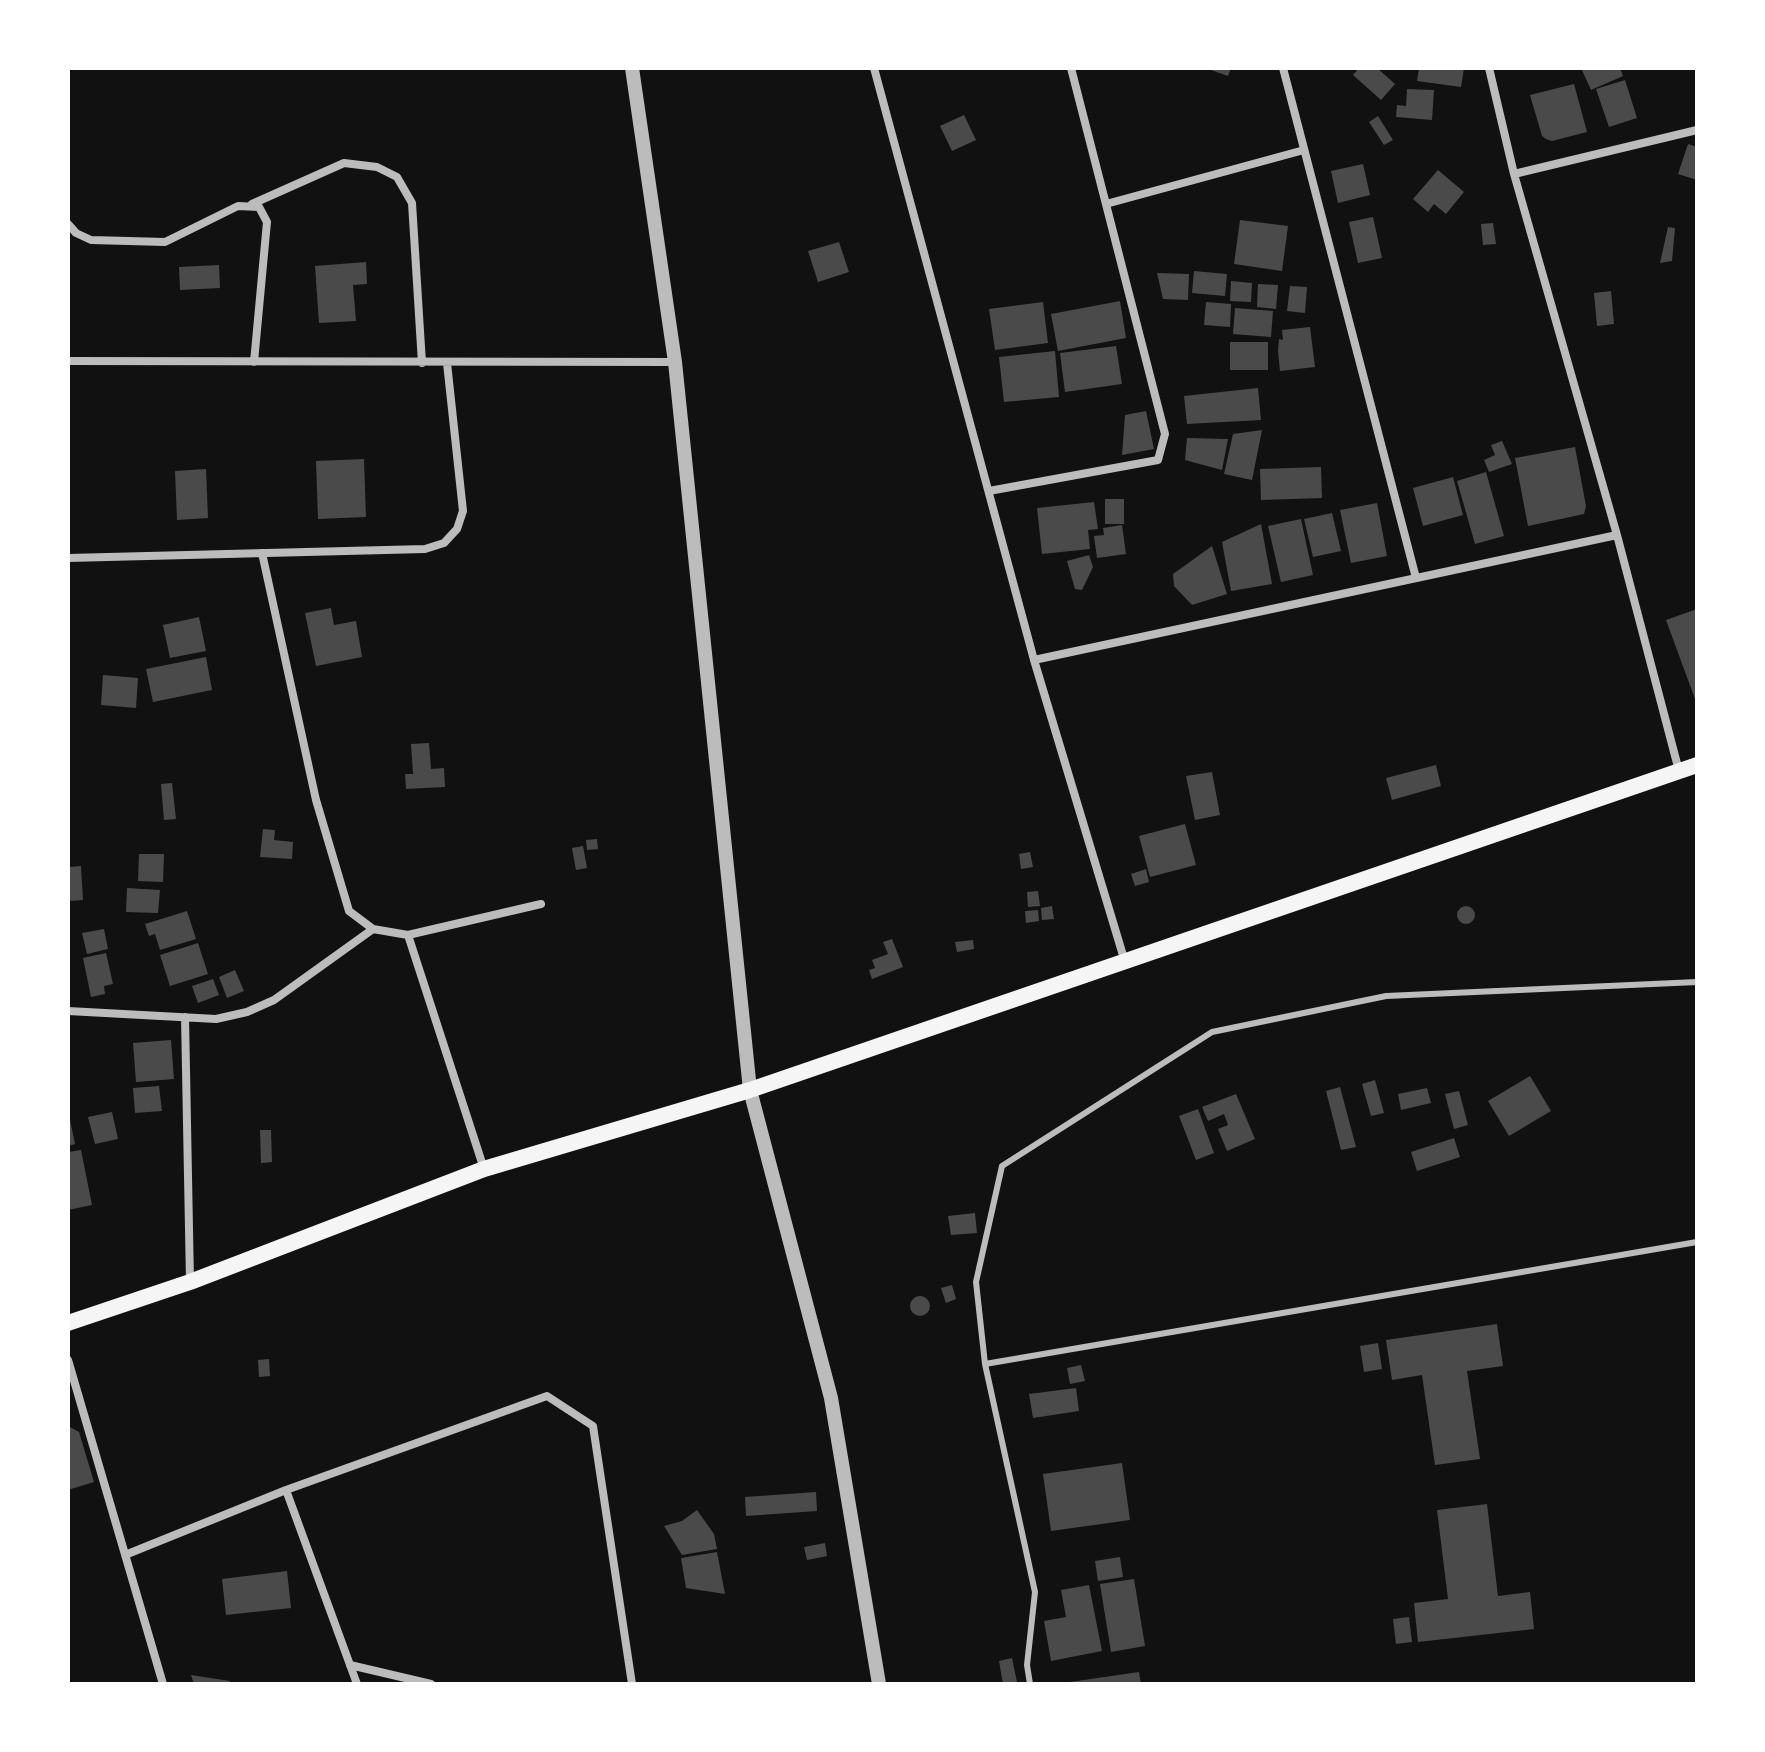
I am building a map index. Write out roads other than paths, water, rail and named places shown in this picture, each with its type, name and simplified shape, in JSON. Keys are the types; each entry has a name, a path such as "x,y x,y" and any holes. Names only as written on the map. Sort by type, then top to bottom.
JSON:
{"main road":[{"path":"68,1323 190,1282 484,1169 750,1090 1697,765"}],"street":[{"path":"632,68 675,362 750,1090 831,1398 879,1684"},
{"path":"874,68 1034,660 1125,962"},
{"path":"989,491 1158,460 1165,434 1071,68"},
{"path":"1283,68 1416,578"},
{"path":"1489,68 1514,174 1617,535 1679,772"},
{"path":"1514,174 1697,130"},
{"path":"1106,204 1304,150"},
{"path":"68,224 76,233 91,240 165,242 238,206 252,204 344,163 377,167 397,177 412,203 422,363"},
{"path":"252,204 263,211 267,222 254,362"},
{"path":"68,361 675,362"},
{"path":"68,558 425,549 451,537 463,511 447,363"},
{"path":"1034,660 1617,535"},
{"path":"262,553 316,800 341,892 355,919 373,929 408,935 541,904"},
{"path":"68,1011 216,1019 261,1006 373,929"},
{"path":"408,935 484,1169"},
{"path":"185,1017 190,1282"},
{"path":"68,1360 163,1684"},
{"path":"125,1555 286,1490 547,1396 593,1426 632,1684"},
{"path":"286,1490 357,1684"},
{"path":"350,1665 431,1684"}],"lane":[{"path":"1030,1684 1027,1665 1035,1592 985,1364 976,1282 1002,1166 1212,1032 1386,996 1697,982"},
{"path":"985,1364 1697,1242"}]}
